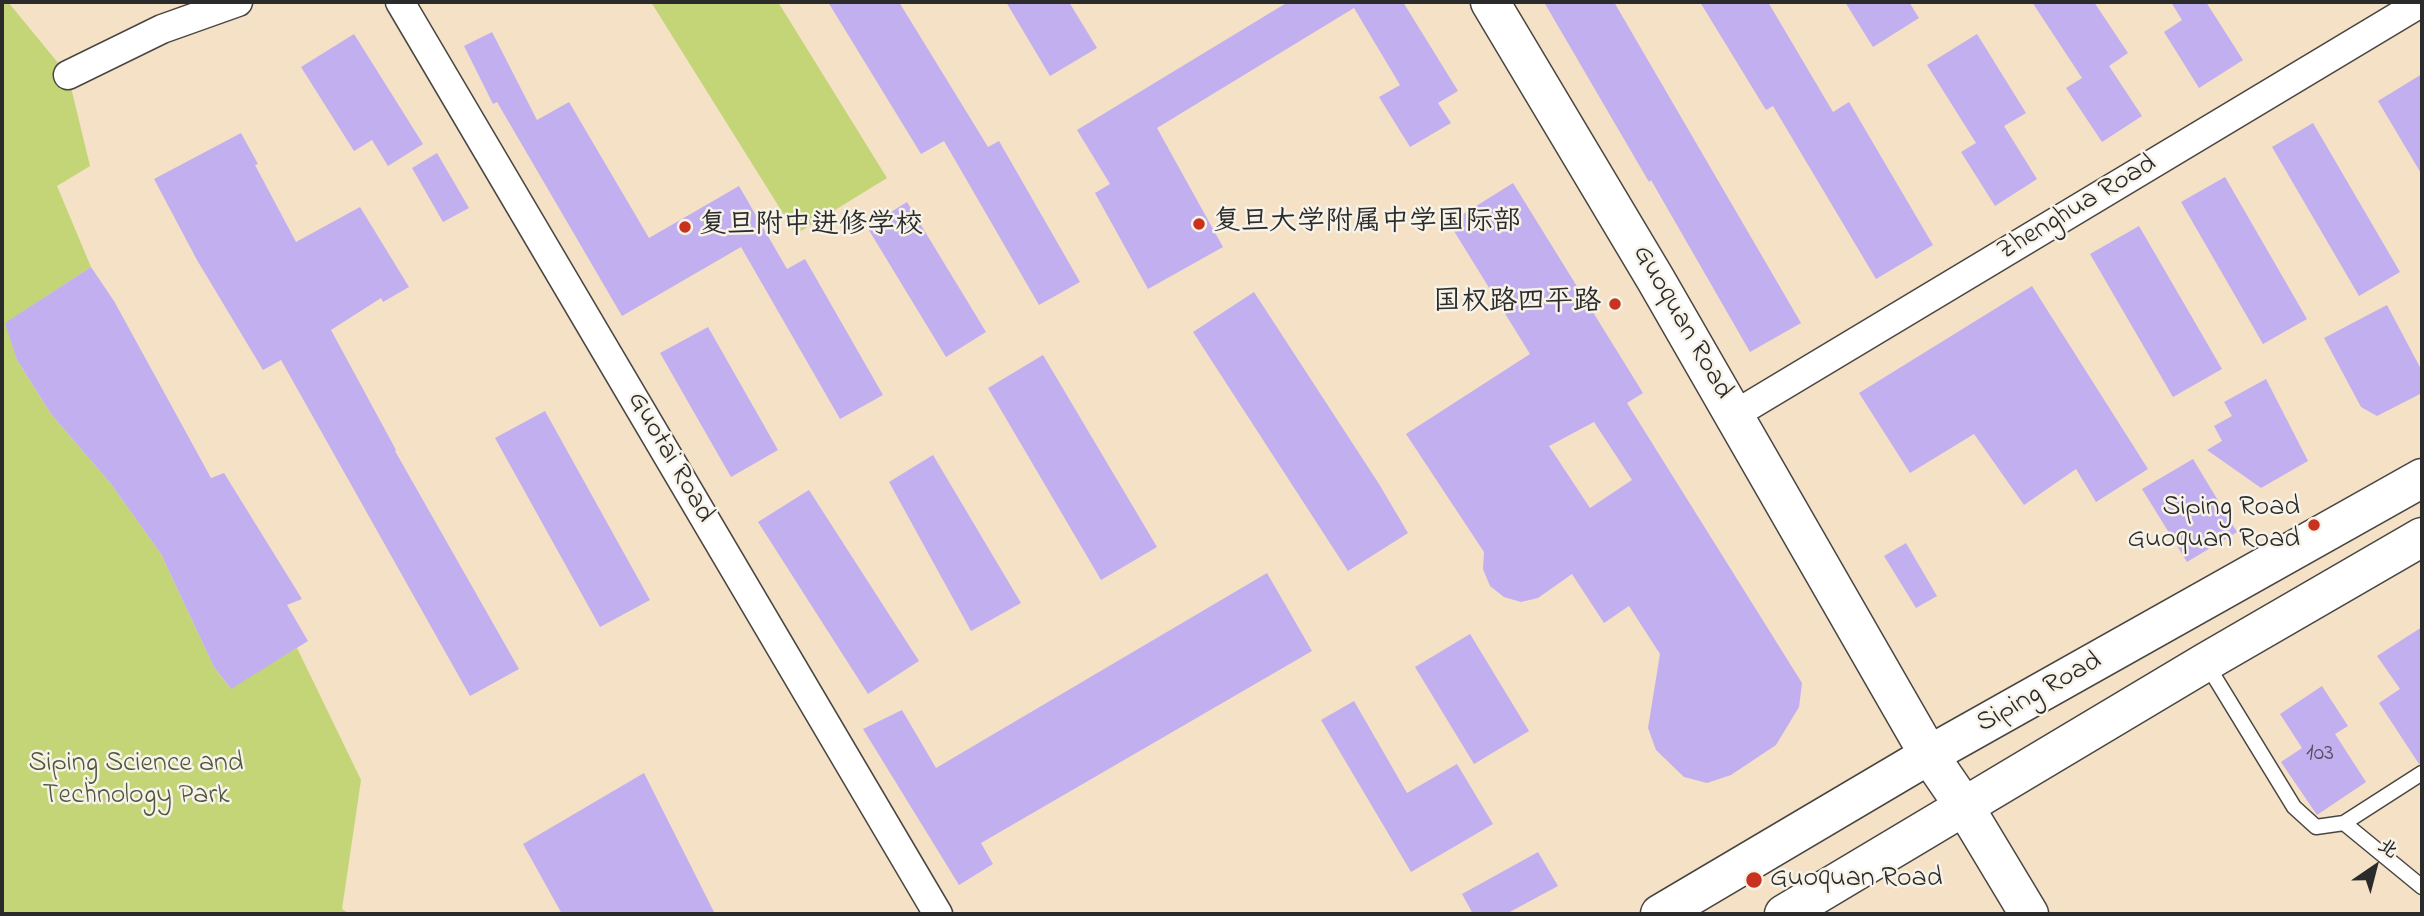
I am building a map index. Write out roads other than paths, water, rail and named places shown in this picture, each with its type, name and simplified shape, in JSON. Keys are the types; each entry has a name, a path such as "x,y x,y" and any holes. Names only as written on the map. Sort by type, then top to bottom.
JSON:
{"main road":[{"name":"Guoquan Road","path":"1490,2 1656,279 1929,755 1964,806"},
{"name":"Siping Road","path":"1660,914 1929,755 2422,478"},
{"name":"Siping Road","path":"1784,914 2206,662 2422,537"},
{"path":"1964,806 2029,914"}],"street":[{"path":"68,75 162,29 238,2"},
{"name":"Guotai Road","path":"400,2 938,914"},
{"name":"Zhenghua Road","path":"1734,415 2422,2"}],"lane":[{"path":"2206,662 2294,807 2316,827 2344,823 2422,773"},
{"path":"2344,823 2422,887"}],"place":[{"name":"复旦大学附属中学国际部","path":"1199,224"},
{"name":"复旦附中进修学校","path":"685,227"},
{"name":"国权路四平路","path":"1615,304"},
{"name":"Siping Road Guoquan Road","path":"2314,525"},
{"name":"Guoquan Road","path":"1754,880"}],"park label":[{"name":"Siping Science and Technology Park","path":"136,781"}]}
